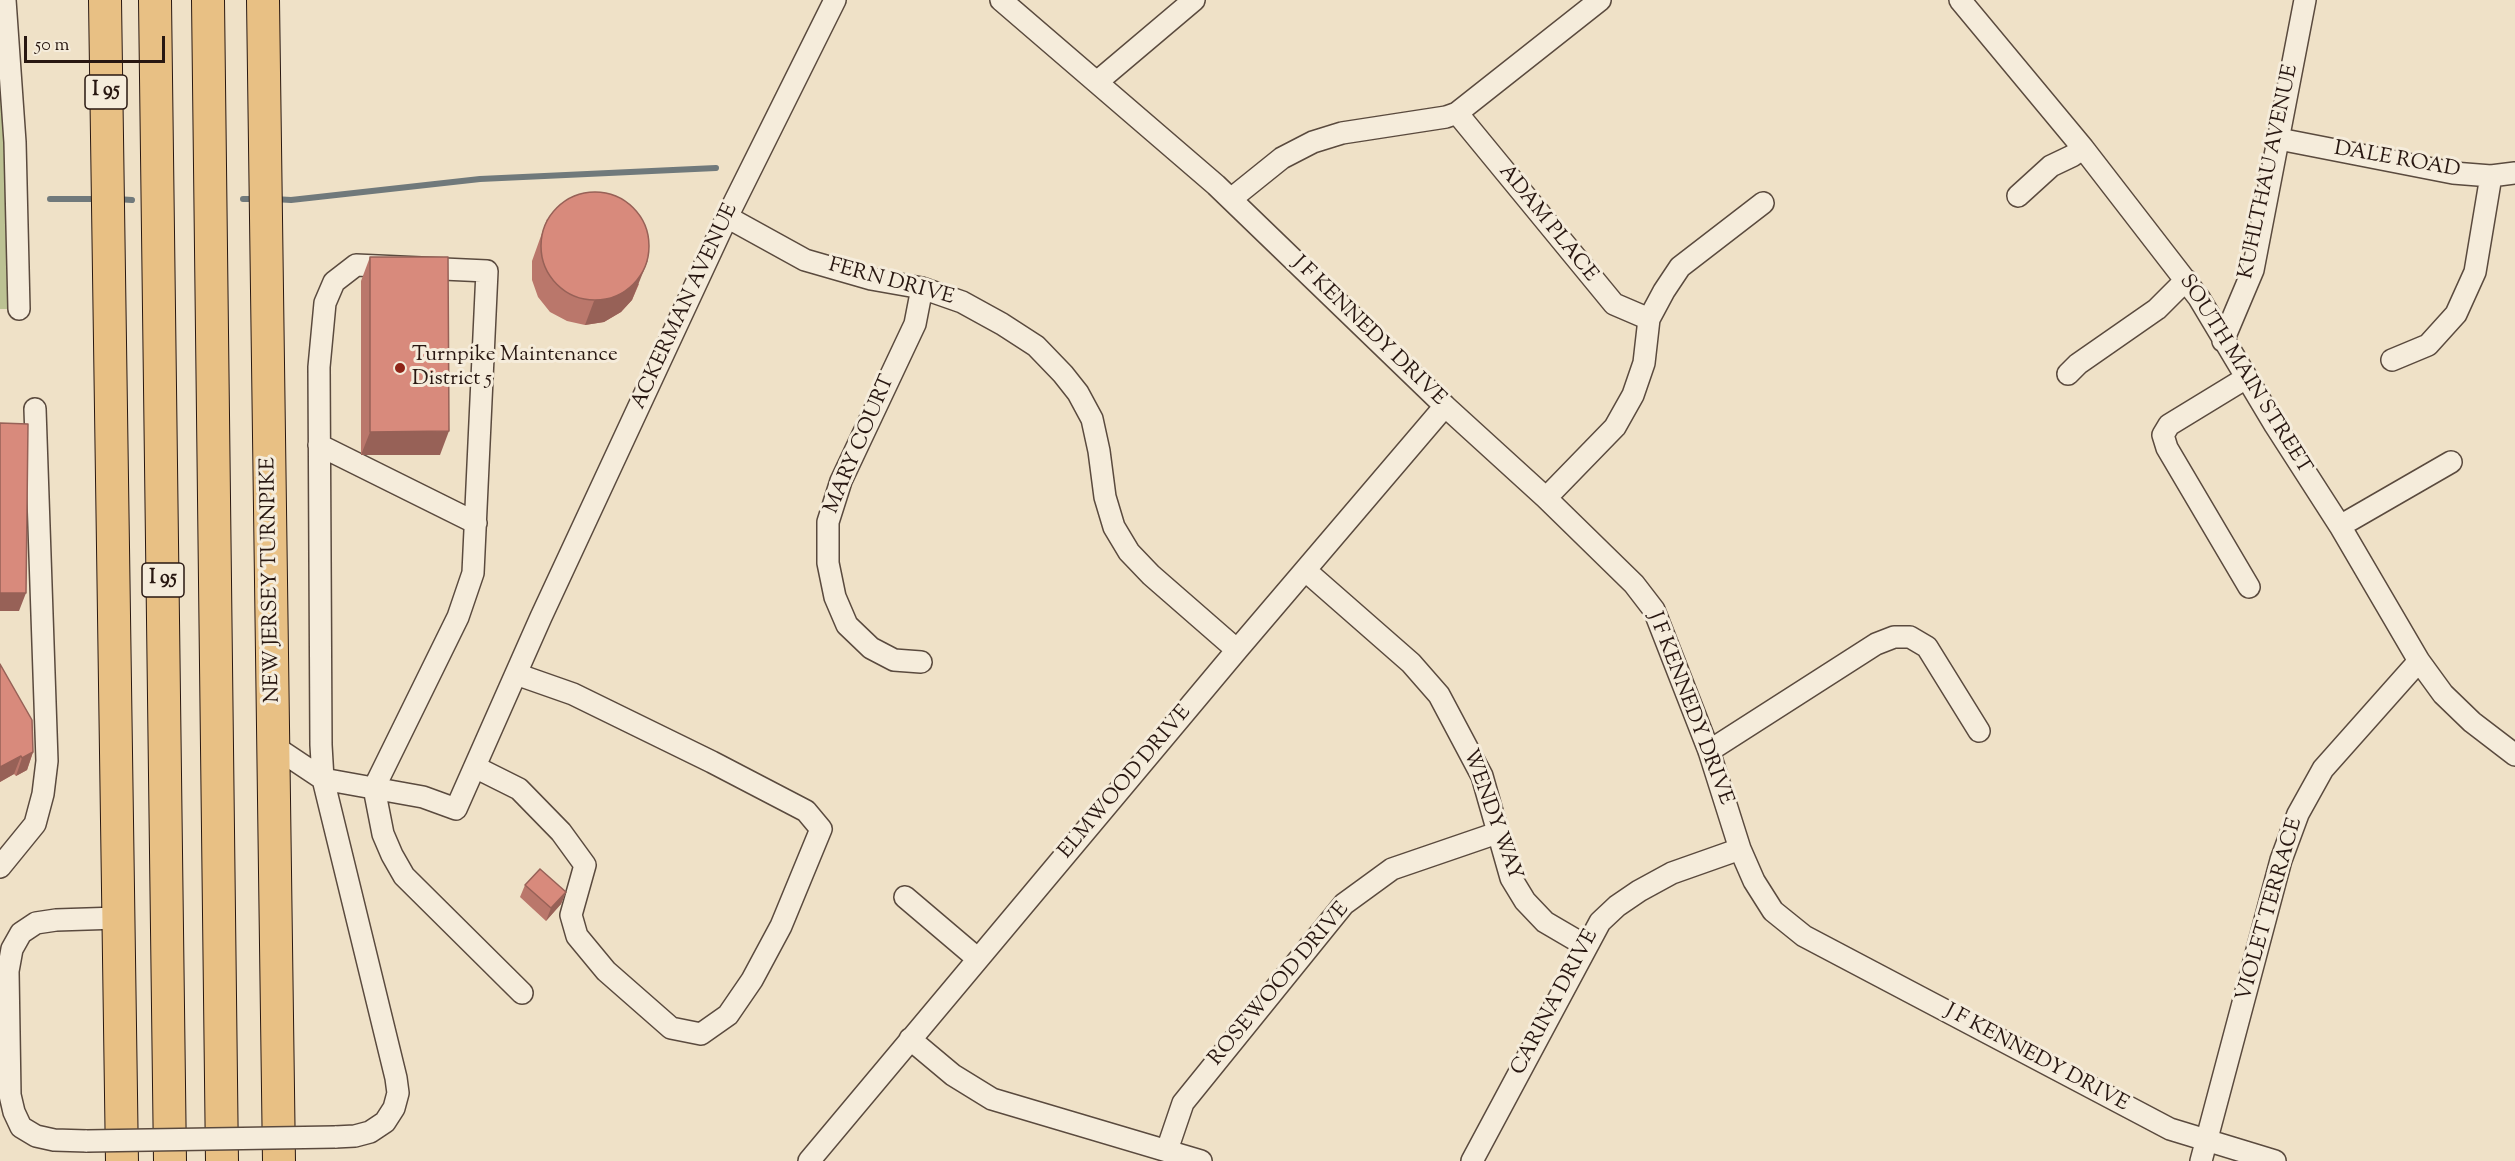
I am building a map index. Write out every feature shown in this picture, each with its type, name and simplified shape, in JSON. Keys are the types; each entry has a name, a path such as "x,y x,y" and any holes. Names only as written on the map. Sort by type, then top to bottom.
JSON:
{"highway":[{"name":"I 95","path":"105,0 122,1161"},
{"name":"I 95","path":"155,0 170,1161"},
{"name":"I 95","path":"208,0 222,1161"},
{"name":"NEW JERSEY TURNPIKE","path":"262,0 275,747 279,1161"}],"street":[{"path":"5,0 15,142 19,309"},
{"name":"ACKERMAN AVENUE","path":"374,788 423,797 456,809 727,217 836,0"},
{"name":"J F KENNEDY DRIVE","path":"1001,0 1231,199 1445,406 1546,498 1634,584 1653,610 1709,751 1740,849 1754,881 1773,911 1804,936 2170,1130 2204,1151 2275,1161"},
{"path":"1097,82 1194,0"},
{"path":"1231,199 1282,158 1313,142 1342,133 1446,117 1457,113 1600,0"},
{"name":"SOUTH MAIN STREET","path":"1960,0 2083,148 2186,280 2340,526 2419,661 2450,701 2472,722 2515,755"},
{"name":"KUHLTHAU AVENUE","path":"2223,340 2253,270 2305,0"},
{"name":"ADAM PLACE","path":"1457,113 1614,304 1649,319"},
{"name":"DALE ROAD","path":"2279,139 2453,173 2491,176 2515,173"},
{"path":"2018,196 2051,166 2083,148"},
{"path":"2392,360 2428,345 2456,314 2475,272 2491,176"},
{"path":"1546,498 1615,427 1633,395 1644,363 1649,319 1680,267 1763,203"},
{"name":"FERN DRIVE","path":"727,217 806,260 871,279 922,288 962,302 1036,346 1078,393 1092,419 1105,497 1114,528 1129,552 1151,575 1237,650"},
{"path":"118,918 36,923 21,933 12,949 8,970 10,1095 14,1112 21,1126 36,1136 54,1140 87,1141 355,1136 370,1132 385,1122 394,1108 398,1093 396,1078 323,779 319,367 325,303 334,282 356,265 488,271 474,573 458,616 374,788 383,834 404,876 522,993"},
{"path":"2068,374 2097,350 2157,309 2186,280"},
{"name":"MARY COURT","path":"921,662 894,660 871,648 847,625 835,597 828,563 828,522 841,481 915,324 922,288"},
{"path":"2246,378 2169,425 2163,435 2167,448 2249,587"},
{"name":"ELMWOOD DRIVE","path":"809,1161 1237,650 1445,406"},
{"path":"0,867 35,824 43,794 47,761 35,409"},
{"path":"320,445 476,523"},
{"path":"2340,526 2451,462"},
{"name":"WENDY WAY","path":"1306,571 1411,663 1439,695 1482,776 1512,878 1525,901 1545,922 1586,946"},
{"path":"1709,751 1876,644 1894,637 1910,637 1927,647 1978,731"},
{"name":"VIOLET TERRACE","path":"2204,1151 2281,860 2298,814 2323,769 2419,661"},
{"path":"475,767 519,789 561,832 585,865 571,915 577,936 606,970 671,1028 701,1034 728,1015 752,980 781,926 821,828 806,811 712,762 573,694 516,674"},
{"path":"275,747 323,779 374,788"},
{"name":"ROSEWOOD DRIVE","path":"1167,1150 1183,1102 1344,904 1392,869 1497,833"},
{"name":"CARINA DRIVE","path":"1472,1161 1600,922 1617,906 1639,891 1672,873 1740,849"},
{"path":"904,897 978,959"},
{"path":"910,1039 953,1075 992,1099 1201,1161"}],"green space":[{"path":"0,0 19,309 0,309"}],"building":[{"path":"595,192 616,196 633,208 645,225 649,246 645,267 633,284 616,296 595,300 574,296 557,284 545,267 541,246 545,225 557,208 574,196"},
{"name":"Turnpike Maintenance District 5","path":"370,257 448,257 449,431 370,432"},
{"path":"0,423 28,424 26,593 0,593"},
{"path":"0,664 32,720 33,752 0,767"},
{"path":"540,869 566,892 551,908 525,885"}],"waterway":[{"path":"274,199 291,200 480,179 716,168"},
{"path":"50,199 100,199"},
{"path":"116,199 132,200"},
{"path":"243,199 257,199"}],"place":[{"name":"Turnpike Maintenance District 5","path":"400,368"}]}
